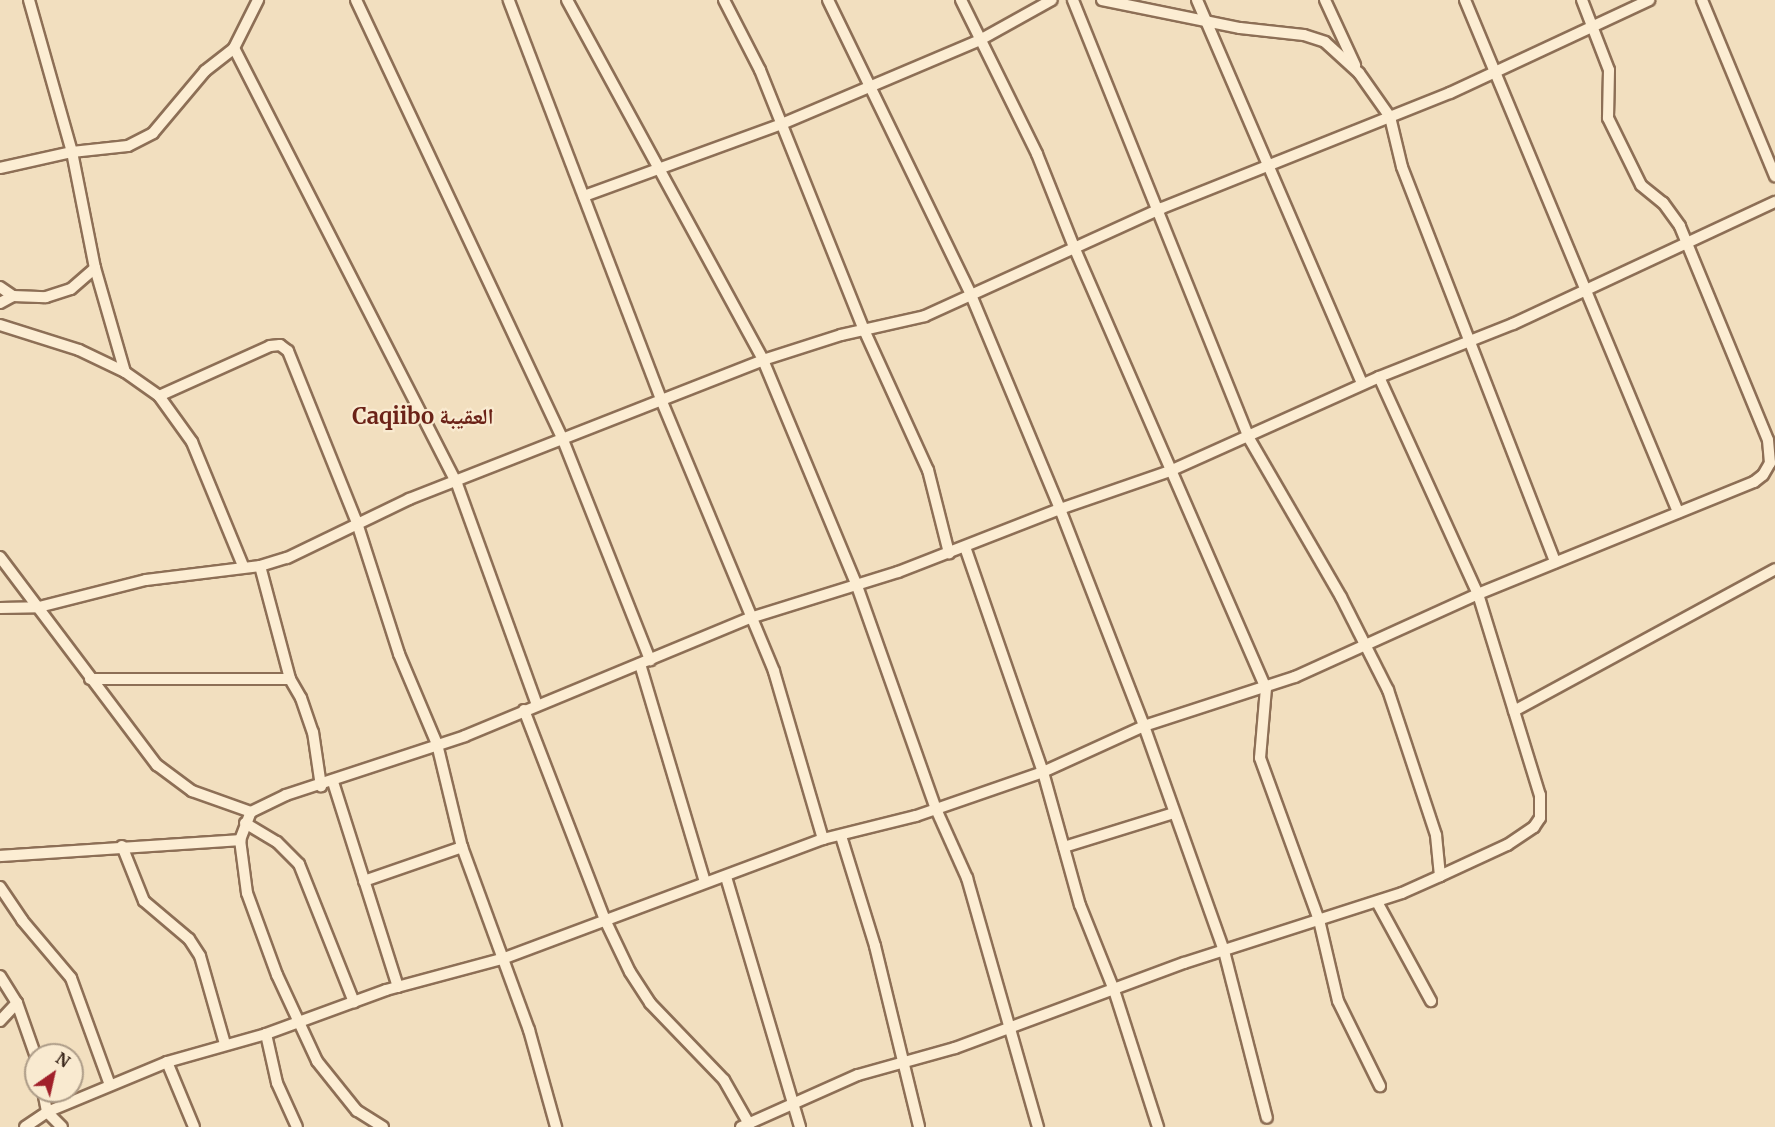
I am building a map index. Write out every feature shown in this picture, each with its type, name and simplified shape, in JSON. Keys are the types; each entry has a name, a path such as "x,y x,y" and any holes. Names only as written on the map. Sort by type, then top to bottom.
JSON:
{"street":[{"path":"30,0 72,152 95,268 125,372"},
{"path":"0,168 72,152 128,146 153,133 205,71 234,48 258,0"},
{"path":"356,0 563,440 645,662 705,882"},
{"path":"509,0 661,399 750,618 774,671 822,839"},
{"path":"567,0 763,360 857,586 936,808 967,878 1008,1029 1038,1127"},
{"path":"724,0 760,70 865,332 928,470 949,553"},
{"path":"828,0 872,84 971,295 1060,508 1144,726 1224,951 1267,1118"},
{"path":"961,0 1037,154 1074,247 1170,471 1266,688 1260,758 1319,920 1338,1001 1380,1086"},
{"path":"584,196 782,124 980,40 1052,0"},
{"path":"1073,0 1249,438 1366,644 1388,690 1425,797 1438,843 1440,876"},
{"path":"1102,0 1325,42 1359,74 1390,117 1402,167 1467,340 1555,562"},
{"path":"1197,0 1362,384"},
{"path":"1325,0 1359,74"},
{"path":"1465,0 1497,71 1546,201 1588,290 1678,512"},
{"path":"25,1127 47,1112 168,1062 266,1034 398,987 502,958 606,922 705,882 726,877 822,839 841,836 936,808 1043,772 1144,726 1266,688 1478,594 1754,483 1773,464 1768,440 1672,212 1641,185 1615,136 1608,118 1609,70 1582,0"},
{"path":"0,608 39,607 146,580 243,566 260,566 286,558 357,523 661,399 763,360 840,335 865,332 925,316 1158,210 1390,117 1497,71 1649,0"},
{"path":"1702,0 1775,176"},
{"path":"234,48 457,484 537,705"},
{"path":"382,1127 357,1111 335,1087 317,1061 298,1021 251,906 240,840 251,812 286,795 333,782 437,744 750,618 857,586 965,547 1060,508 1170,471 1249,438 1379,376 1588,290 1775,202"},
{"path":"0,303 13,296 61,294 95,268"},
{"path":"0,287 13,296"},
{"path":"0,325 79,350 125,372 159,396 192,442 243,566"},
{"path":"159,396 223,370 252,353 280,345 288,351 299,372 357,523 399,654 437,744 462,846 529,1030 556,1127"},
{"path":"524,710 606,922 630,972 650,1003 724,1080 745,1125 858,1075 901,1064 1008,1029 1224,951 1377,902 1507,845 1534,827 1540,818 1540,795 1478,594 1379,376"},
{"path":"965,547 1043,772 1080,905 1114,990 1158,1127"},
{"path":"0,557 148,756 167,774 192,791 251,812"},
{"path":"260,566 290,679 301,698 313,732 321,786"},
{"path":"1514,711 1775,569"},
{"path":"90,679 290,679"},
{"path":"333,782 398,987"},
{"path":"1064,847 1174,813"},
{"path":"245,823 277,842 299,864 354,1002"},
{"path":"841,836 875,946 901,1064 919,1127"},
{"path":"0,856 122,846 240,840"},
{"path":"122,846 144,901 189,939 200,956 225,1044"},
{"path":"364,881 462,846"},
{"path":"726,877 772,1023 800,1127"},
{"path":"0,887 22,920 72,978 110,1085"},
{"path":"1377,902 1431,1001"},
{"path":"0,976 16,1003 31,1043"},
{"path":"0,1022 16,1003"},
{"path":"266,1034 277,1083 297,1127"},
{"path":"168,1062 194,1127"},
{"path":"45,1103 47,1112 62,1127"}],"district":[{"name":"Caqiibo العقيبة","path":"423,417"}]}
